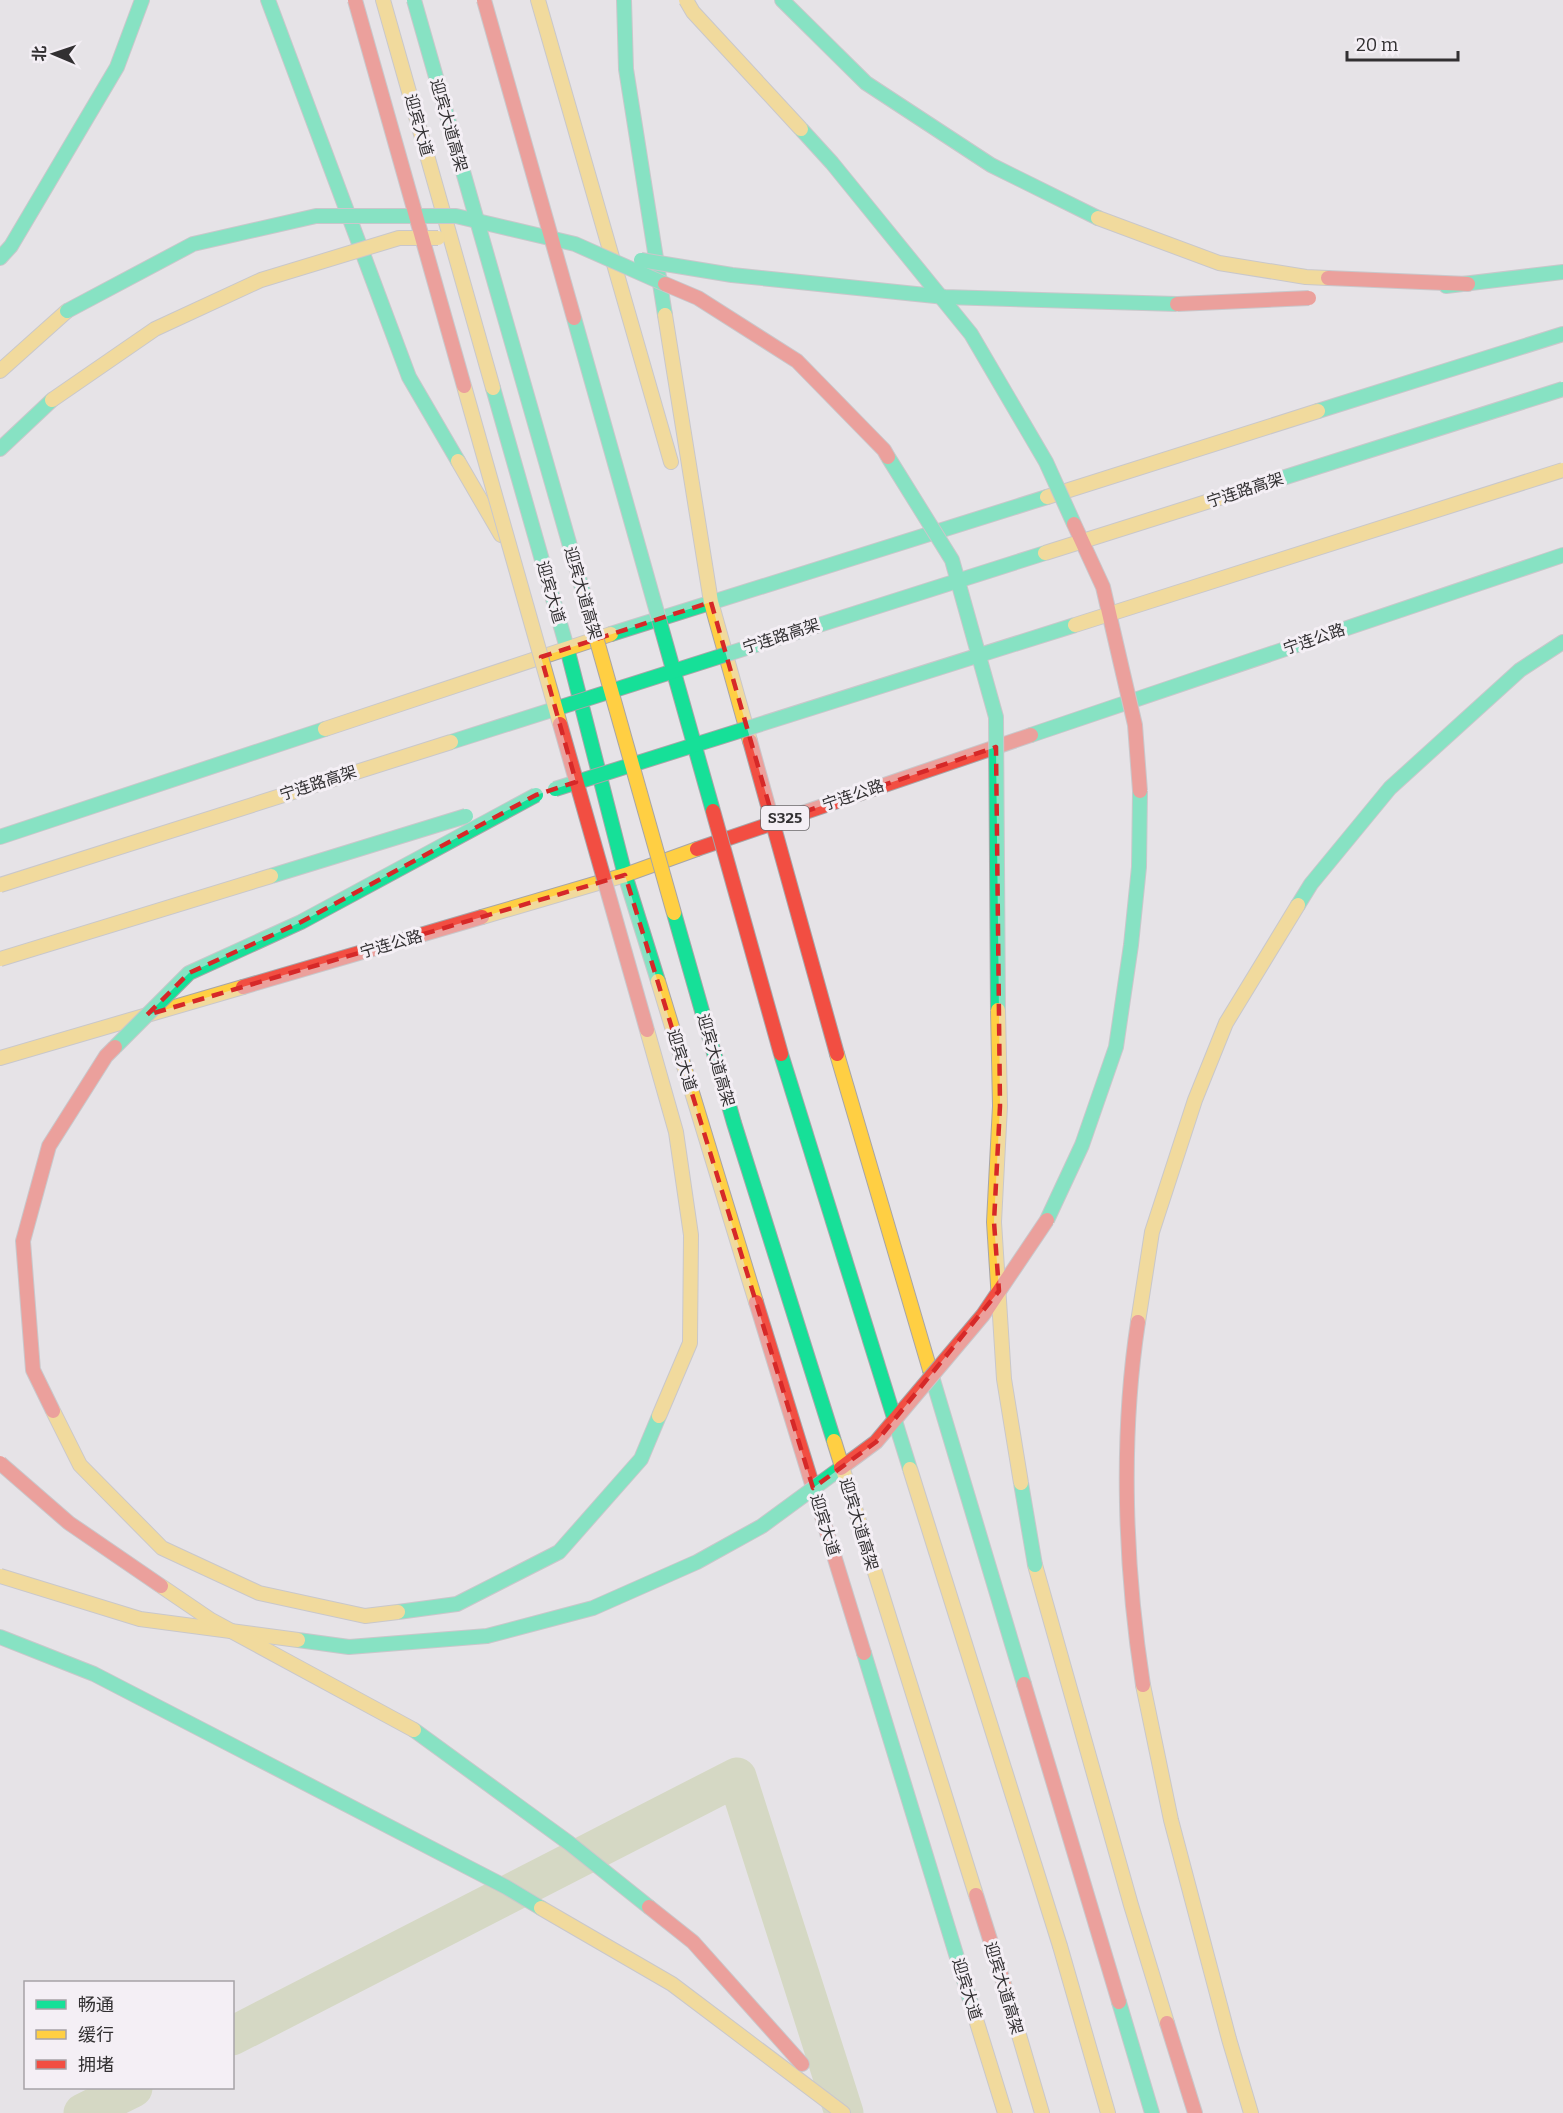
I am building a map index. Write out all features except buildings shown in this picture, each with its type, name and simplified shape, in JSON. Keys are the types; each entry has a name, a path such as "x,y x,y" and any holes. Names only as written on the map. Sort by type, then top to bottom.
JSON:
{"main road":[{"path":"0,258 11,246 117,66 142,0"},
{"path":"268,0 409,377 567,648"},
{"path":"355,0 676,1132 691,1235 690,1343 641,1459 558,1552 457,1604 365,1616 259,1593 162,1548 80,1465 33,1370 23,1241 49,1146 106,1056 189,973 301,922 536,795"},
{"name":"迎宾大道","path":"384,0 567,648 625,875 1005,2113"},
{"name":"迎宾大道高架","path":"414,0 734,1123 1004,1984 1042,2113"},
{"path":"484,0 793,1095 1060,1946 1108,2113"},
{"path":"537,0 774,822 866,1156 1152,2113"},
{"path":"624,0 626,69 711,602"},
{"path":"0,1576 140,1619 350,1647 487,1636 593,1608 697,1562 762,1526 876,1442 983,1315 1050,1215 1082,1145 1116,1047 1131,945 1138,867 1140,797 1135,725 1103,586 1046,462 971,334 832,163 693,12 686,0"},
{"path":"782,0 866,83 991,165 1103,221 1219,263 1306,277 1468,284"},
{"path":"0,371 67,311 193,244 316,216 456,216 575,244 698,298 797,361 884,450 952,560 996,717 996,911 1000,1106 994,1222 1005,1379 1035,1565 1131,1905 1195,2113"},
{"path":"0,448 52,400 155,330 261,280 399,238 515,239 732,275 945,297 1163,305 1314,297"},
{"path":"1365,293 1468,284 1563,272"},
{"path":"0,837 567,648 1563,334"},
{"name":"宁连路高架","path":"0,885 1563,389"},
{"path":"0,959 536,795 1563,470"},
{"name":"宁连公路","path":"0,1058 625,875 774,822 1563,555"},
{"path":"1251,2113 1171,1820 1143,1683 1129,1553 1126,1457 1133,1356 1152,1232 1195,1100 1226,1023 1311,884 1390,788 1520,670 1563,642"},
{"path":"0,1462 69,1523 211,1620 414,1730 569,1843 693,1942 844,2113"},
{"path":"0,1637 94,1674 506,1887 672,1984 844,2113"}],"highlighted area":[{"path":"711,602 774,822 996,747 1000,1106 994,1222 999,1291 876,1442 813,1488 625,875 147,1015 189,973 301,922 536,795 576,782 541,657"}],"waterway":[{"path":"234,2035 737,1777 844,2113"},
{"path":"83,2113 131,2089"}],"traffic: fast":[{"path":"0,258 11,246 117,67 142,0"},
{"path":"268,0 409,377 458,461"},
{"path":"414,0 584,595"},
{"path":"624,0 626,69 665,315"},
{"path":"782,0 866,83 991,165 1098,218"},
{"path":"801,129 832,163 971,334 1046,462 1074,524"},
{"path":"67,311 193,244 316,216 456,216 575,244 665,284"},
{"path":"641,260 732,275 945,297 1177,304"},
{"path":"1446,286 1563,272"},
{"path":"574,318 713,811"},
{"path":"1318,411 1563,334"},
{"path":"493,388 567,648 625,875 658,981"},
{"path":"1273,481 1563,389"},
{"path":"0,449 52,400"},
{"path":"888,457 952,560 996,717 998,1010"},
{"path":"611,634 1047,497"},
{"path":"451,742 1045,553"},
{"path":"1031,735 1563,555"},
{"path":"555,789 1075,625"},
{"path":"1298,905 1311,884 1390,788 1520,670 1563,642"},
{"path":"0,837 325,729"},
{"path":"1047,1220 1082,1145 1116,1047 1131,945 1139,867 1140,791"},
{"path":"115,1047 189,973 301,922 536,795"},
{"path":"271,876 466,816"},
{"path":"674,913 734,1123 834,1441"},
{"path":"781,1054 910,1469"},
{"path":"930,1370 1024,1684"},
{"path":"398,1612 457,1604 559,1552 641,1459 659,1416"},
{"path":"298,1640 349,1647 487,1636 593,1608 697,1562 762,1526 841,1468"},
{"path":"1021,1483 1035,1565"},
{"path":"0,1637 94,1674 506,1887 541,1908"},
{"path":"864,1653 974,2013"},
{"path":"414,1730 569,1843 649,1907"},
{"path":"1119,2002 1152,2113"}],"traffic: slow":[{"path":"383,0 493,388"},
{"path":"538,0 671,462"},
{"path":"686,0 693,12 801,129"},
{"path":"1098,218 1219,263 1306,277 1328,278"},
{"path":"52,400 155,329 261,280 399,238 438,238"},
{"path":"0,371 67,311"},
{"path":"665,315 711,602 750,741"},
{"path":"464,386 560,724"},
{"path":"1047,497 1318,411"},
{"path":"458,461 501,535"},
{"path":"1075,625 1563,470"},
{"path":"1045,553 1273,481"},
{"path":"584,595 674,913"},
{"path":"325,729 611,634"},
{"path":"0,885 451,742"},
{"path":"482,917 625,875 697,849"},
{"path":"0,959 271,876"},
{"path":"1138,1322 1152,1232 1195,1100 1226,1023 1298,905"},
{"path":"658,981 756,1302"},
{"path":"0,1058 243,987"},
{"path":"998,1010 1000,1106 994,1222 1004,1379 1021,1483"},
{"path":"647,1030 676,1132 691,1235 690,1343 659,1416"},
{"path":"837,1054 930,1370"},
{"path":"53,1411 80,1465 162,1548 259,1593 365,1616 398,1612"},
{"path":"834,1441 976,1895"},
{"path":"910,1469 1060,1946"},
{"path":"1035,1565 1131,1905 1167,2023"},
{"path":"0,1576 140,1619 298,1640"},
{"path":"161,1586 211,1620 414,1730"},
{"path":"1143,1685 1171,1820 1251,2113"},
{"path":"541,1908 672,1984 843,2113"},
{"path":"1060,1946 1108,2113"},
{"path":"1004,1984 1042,2113"},
{"path":"974,2013 1005,2113"}],"traffic: jam":[{"path":"355,0 464,386"},
{"path":"484,0 574,318"},
{"path":"1328,278 1468,284"},
{"path":"665,284 698,298 797,361 884,450 888,457"},
{"path":"1177,304 1309,298"},
{"path":"1074,524 1103,587 1135,725 1140,791"},
{"path":"560,724 647,1030"},
{"path":"697,849 1031,735"},
{"path":"750,741 837,1054"},
{"path":"713,811 781,1054"},
{"path":"243,987 482,917"},
{"path":"53,1411 33,1370 23,1241 49,1146 106,1056 115,1047"},
{"path":"841,1468 876,1442 983,1315 1047,1220"},
{"path":"756,1302 864,1653"},
{"path":"1138,1322 1129,1412 1127,1504 1132,1596 1143,1685"},
{"path":"0,1463 69,1523 161,1586"},
{"path":"1024,1684 1119,2002"},
{"path":"976,1895 1004,1984"},
{"path":"649,1907 693,1942 802,2064"},
{"path":"1167,2023 1195,2113"}]}
